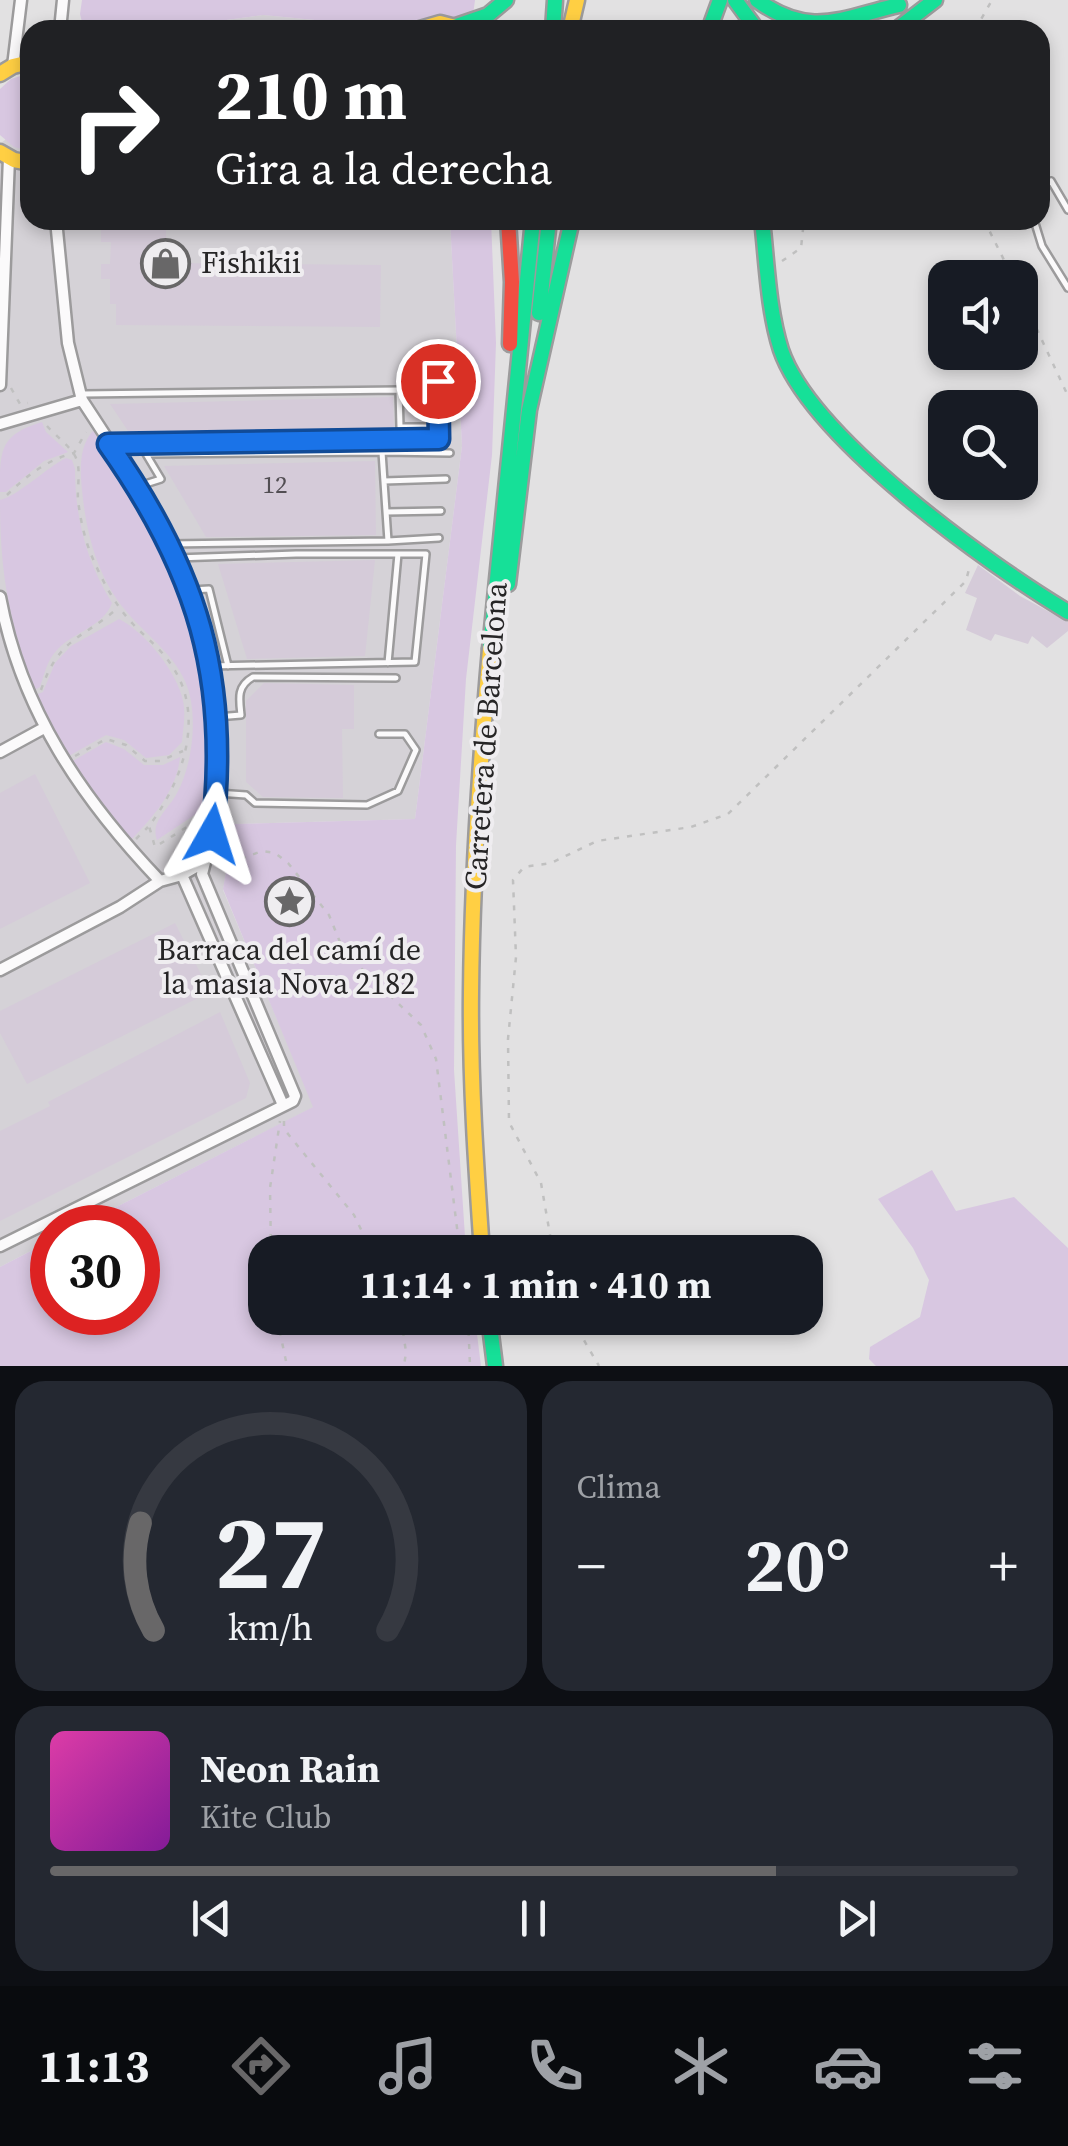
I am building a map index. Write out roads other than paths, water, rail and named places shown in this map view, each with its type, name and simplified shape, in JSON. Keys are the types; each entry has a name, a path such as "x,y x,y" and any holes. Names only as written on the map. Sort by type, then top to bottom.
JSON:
{"main road":[{"path":"477,20 506,0"},
{"path":"758,0 787,20"},
{"path":"909,20 935,0"},
{"path":"843,20 901,2"},
{"path":"871,20 901,2"},
{"path":"509,230 512,282 508,397 514,412"},
{"name":"Carretera de Barcelona","path":"481,1235 473,1098 476,844 486,700 532,230"},
{"path":"476,844 484,837 548,230"},
{"path":"534,388 570,230"},
{"path":"763,230 774,319 786,362 816,409 873,466 974,550 1068,612"},
{"path":"491,1335 495,1366"}],"street":[{"path":"6,70 21,0"},
{"path":"0,386 4,155"},
{"path":"0,227 5,240"},
{"path":"0,1246 295,1096 202,874 217,793 216,717 197,608 138,486 81,397 68,343 57,230"},
{"path":"0,424 81,397"},
{"path":"0,597 13,647 44,728 93,806 160,881"},
{"path":"0,752 44,728"},
{"path":"0,970 205,860"},
{"path":"182,874 283,1105"}],"lane":[{"path":"1050,182 1068,210"},
{"path":"1037,230 1042,246 1068,288"},
{"path":"108,444 439,439 438,381"},
{"path":"81,397 400,390 400,426 439,426"},
{"path":"382,452 388,541"},
{"path":"138,486 161,480 146,454 450,452"},
{"path":"384,481 446,479"},
{"path":"386,512 442,511"},
{"path":"169,544 439,538"},
{"path":"388,663 398,554"},
{"path":"176,558 426,554 416,662 210,666"},
{"path":"190,590 209,588 228,666"},
{"path":"216,717 241,716 239,695 244,682 253,676 396,678"},
{"path":"217,793 246,795 254,803 368,804 398,791 416,750 405,734 379,734"}],"place":[{"name":"Fishikii","path":"166,263"},
{"name":"Barraca del camí de la masia Nova 2182","path":"289,901"}]}
